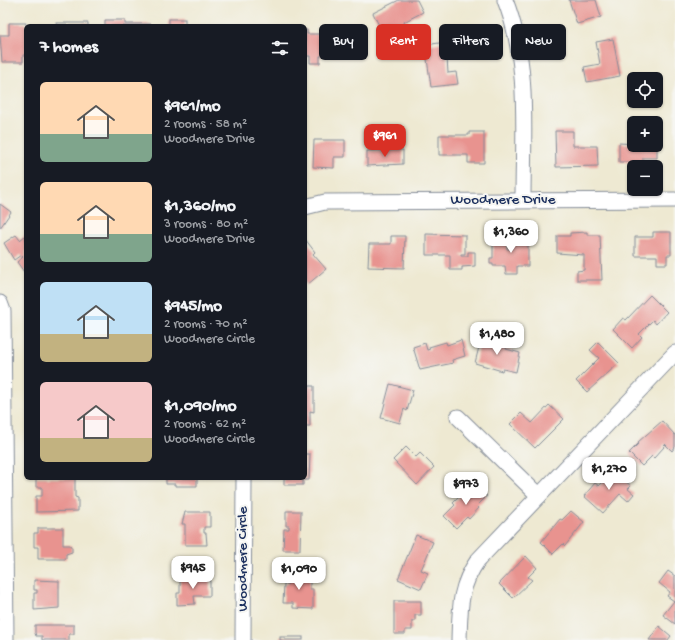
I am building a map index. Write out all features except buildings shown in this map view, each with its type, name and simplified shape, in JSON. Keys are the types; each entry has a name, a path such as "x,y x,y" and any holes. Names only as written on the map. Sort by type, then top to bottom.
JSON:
{"street":[{"path":"505,0 514,28 521,65 523,200"},
{"name":"Woodmere Drive","path":"307,207 331,202 675,200"},
{"path":"0,303 3,311 3,621 6,640"},
{"path":"459,640 460,603 465,580 478,560 675,353"},
{"path":"458,417 538,496"},
{"name":"Woodmere Circle","path":"243,640 244,480"}]}
